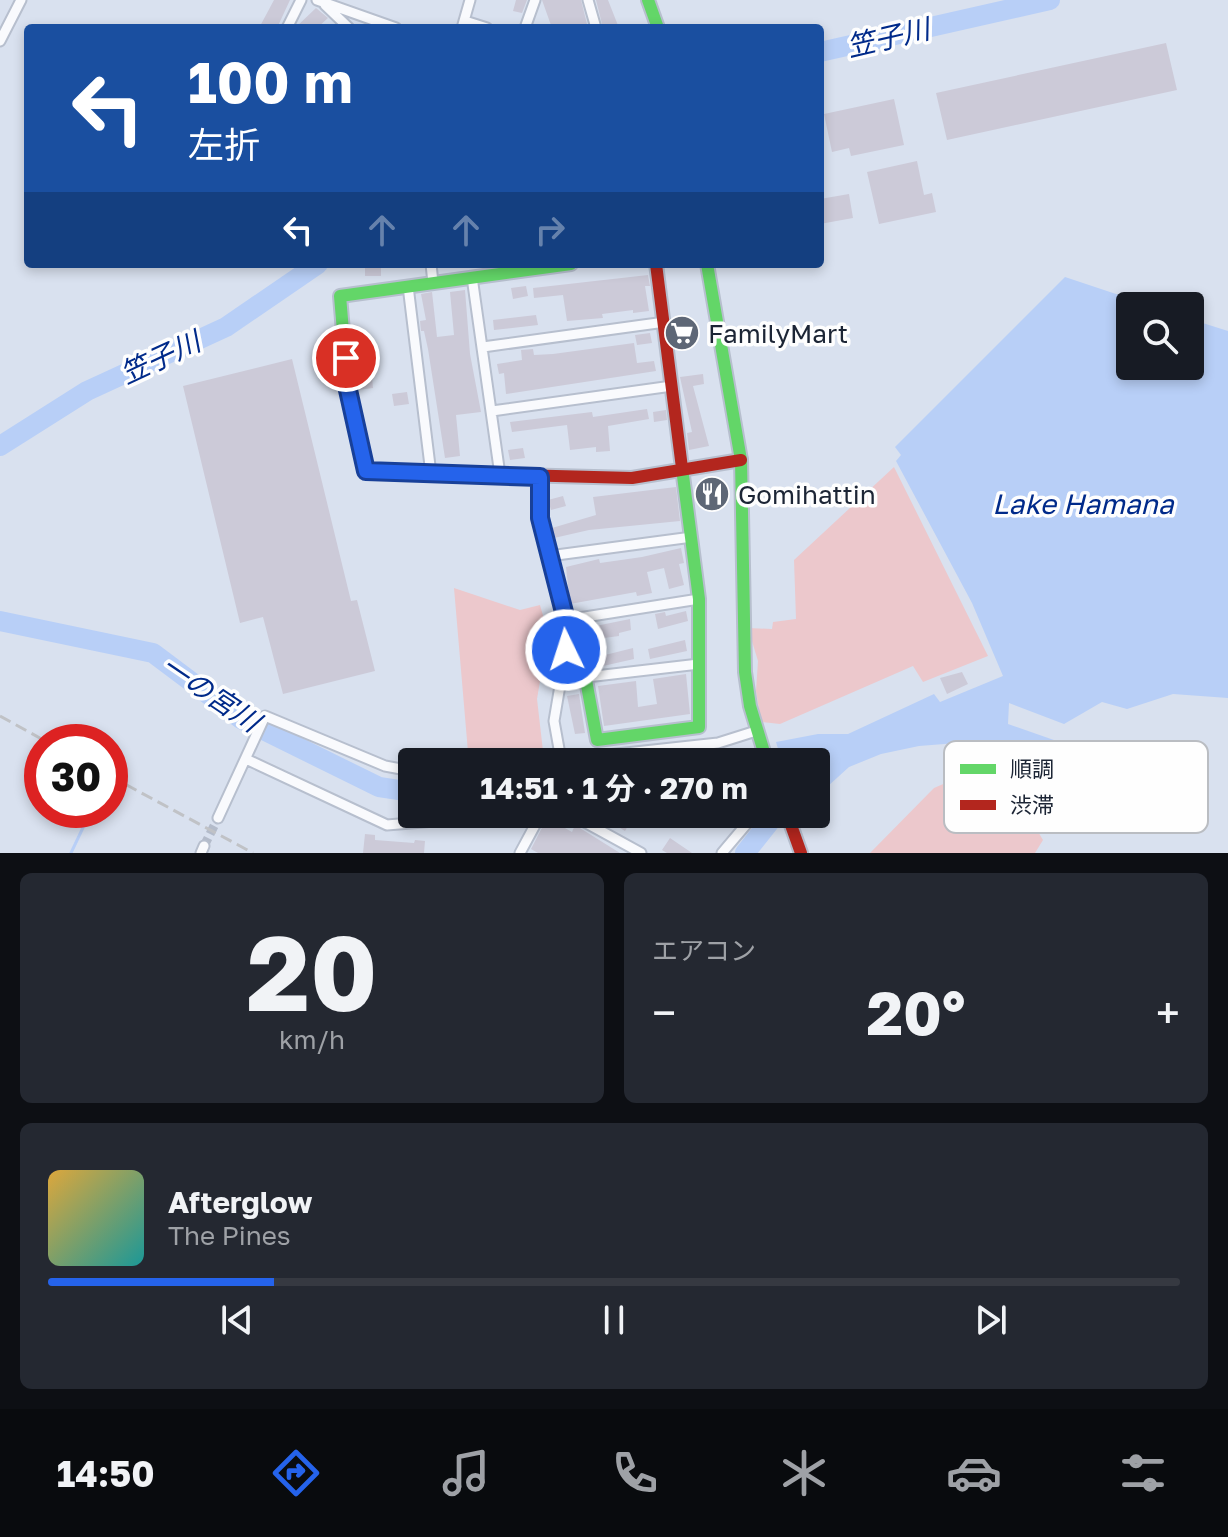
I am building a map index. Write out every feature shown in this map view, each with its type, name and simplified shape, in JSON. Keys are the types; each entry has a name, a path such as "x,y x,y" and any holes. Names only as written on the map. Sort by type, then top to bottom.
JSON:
{"main road":[{"path":"648,0 657,24"},
{"path":"541,268 340,296 348,390 366,471 632,478 741,460"},
{"path":"586,680 597,740 699,727 699,599 657,268"},
{"path":"708,268 741,460 745,529 742,628 746,683 762,748"},
{"path":"792,828 799,848"}],"street":[{"path":"0,41 21,0"},
{"path":"289,24 301,0"},
{"path":"464,24 470,0"},
{"path":"526,24 535,0"},
{"path":"588,0 595,24"},
{"path":"320,1 345,24"},
{"path":"320,1 385,24"},
{"path":"431,268 433,283"},
{"path":"472,277 500,475"},
{"path":"408,286 431,474"},
{"path":"483,347 665,322"},
{"path":"492,411 672,386"},
{"path":"540,477 540,518 566,620 554,721 559,748"},
{"path":"549,556 692,537"},
{"path":"566,620 699,599"},
{"path":"561,680 586,680 699,664"},
{"path":"218,818 265,716 385,766 398,768"},
{"path":"672,748 718,743 742,736 758,737"},
{"path":"246,759 387,825 398,824"},
{"path":"520,853 533,828"},
{"path":"595,828 641,853"},
{"path":"722,853 743,828"},
{"path":"787,853 799,848"}],"shaded area":[{"path":"894,467 988,656 923,682 913,666 780,724 761,722 756,691 758,661 748,628 772,629 773,622 796,619 794,560"},
{"path":"454,588 520,610 540,605 548,633 537,699 543,748 468,748"},
{"path":"944,784 944,833 1039,833 1043,840 1035,853 870,853 934,788"}],"water":[{"name":"Lake Hamana","path":"1065,277 1116,294 1116,380 1204,380 1204,323 1228,331 1228,698 1173,694 1127,709 1102,702 1064,724 1009,703 1008,724 1057,741 944,741 944,744 881,754 849,767 830,784 830,748 778,748 776,742 818,734 848,734 934,694 940,702 1003,676 972,603 896,461 901,455 895,447"}],"building":[{"path":"274,0 290,0 279,24 261,24"},
{"path":"516,0 527,0 522,13 513,11"},
{"path":"542,0 581,0 587,24 551,24"},
{"path":"596,0 608,0 617,24 602,24"},
{"path":"316,8 328,18 321,24 299,24"},
{"path":"1166,43 1177,90 947,140 936,93"},
{"path":"894,99 904,145 851,156 849,148 832,152 824,114"},
{"path":"917,161 924,195 932,193 936,212 879,224 867,172"},
{"path":"849,194 853,218 824,223 824,198"},
{"path":"365,268 381,268 381,276 365,276"},
{"path":"648,275 650,286 645,286 649,311 633,313 633,310 602,314 603,318 567,321 563,295 534,298 533,288"},
{"path":"526,286 528,296 513,299 511,288"},
{"path":"465,290 470,354 481,412 456,415 460,456 445,458 428,349 424,331 421,331 420,321 426,320 421,294 432,292 437,337 454,335 450,292"},
{"path":"536,315 538,325 494,330 493,320"},
{"path":"686,316 691,348 676,350 672,318"},
{"path":"650,333 652,343 637,345 635,335"},
{"path":"634,343 637,363 654,361 656,371 506,394 504,373 499,374 497,364 522,360 521,350 533,349 534,355 553,354"},
{"path":"292,359 351,601 357,600 375,671 283,694 263,617 240,623 183,386"},
{"path":"703,374 704,384 693,386 709,446 689,450 687,433 692,432 680,377"},
{"path":"372,376 373,388 358,390 356,378"},
{"path":"407,392 409,404 394,406 392,394"},
{"path":"647,409 649,419 608,426 610,451 596,452 596,447 570,450 567,425 512,432 510,422 592,412 593,417"},
{"path":"666,410 667,420 654,422 653,412"},
{"path":"523,448 525,458 510,460 508,450"},
{"path":"721,479 724,506 702,508 699,481"},
{"path":"676,487 680,521 589,530 554,538 552,528 596,515 593,497"},
{"path":"563,496 566,506 551,510 548,500"},
{"path":"681,548 684,563 679,564 684,585 669,589 664,568 647,572 652,593 637,596 636,592 570,604 566,567 599,559 600,563 642,557"},
{"path":"686,611 688,621 658,629 655,614 665,612 666,616"},
{"path":"630,619 631,630 619,633 619,636 604,638 603,634 578,640 576,630"},
{"path":"685,640 687,651 650,659 648,649"},
{"path":"633,648 634,659 603,666 601,656"},
{"path":"590,655 592,665 577,669 575,659"},
{"path":"962,672 968,684 947,694 940,678"},
{"path":"686,674 690,714 604,726 598,686 636,681 638,707 657,704 653,679"},
{"path":"579,694 585,733 575,734 567,696"},
{"path":"542,828 565,828 572,832 574,828 580,828 620,853 538,853 531,849"},
{"path":"365,834 375,835 375,840 425,841 424,853 363,853"},
{"path":"670,838 692,853 667,853 662,850"}],"waterway":[{"name":"笠子川","path":"824,51 1050,0"},
{"name":"笠子川","path":"0,446 87,391 226,327 312,268"},
{"name":"一の宮川","path":"0,621 153,653 241,719 379,787 398,790"},
{"path":"71,853 83,828"},
{"path":"745,853 765,828"}],"tunnel":[{"path":"204,846 218,818"}],"railway":[{"path":"0,716 24,729"},
{"path":"128,786 253,853"}],"traffic: fast":[{"path":"648,0 657,24"},
{"path":"358,437 348,390 340,296 542,268"},
{"path":"708,268 741,460 745,672 750,706 763,748"},
{"path":"586,680 597,740 699,727 699,599 682,468"}],"traffic: jam":[{"path":"657,268 682,468"},
{"path":"358,437 366,471 632,478 741,460"},
{"path":"792,828 801,853"}],"place":[{"name":"FamilyMart","path":"682,333"},
{"name":"Gomihattin","path":"712,494"}],"route":[{"path":"346,358 348,390 366,471 540,477 540,518 566,620 566,650"}]}
